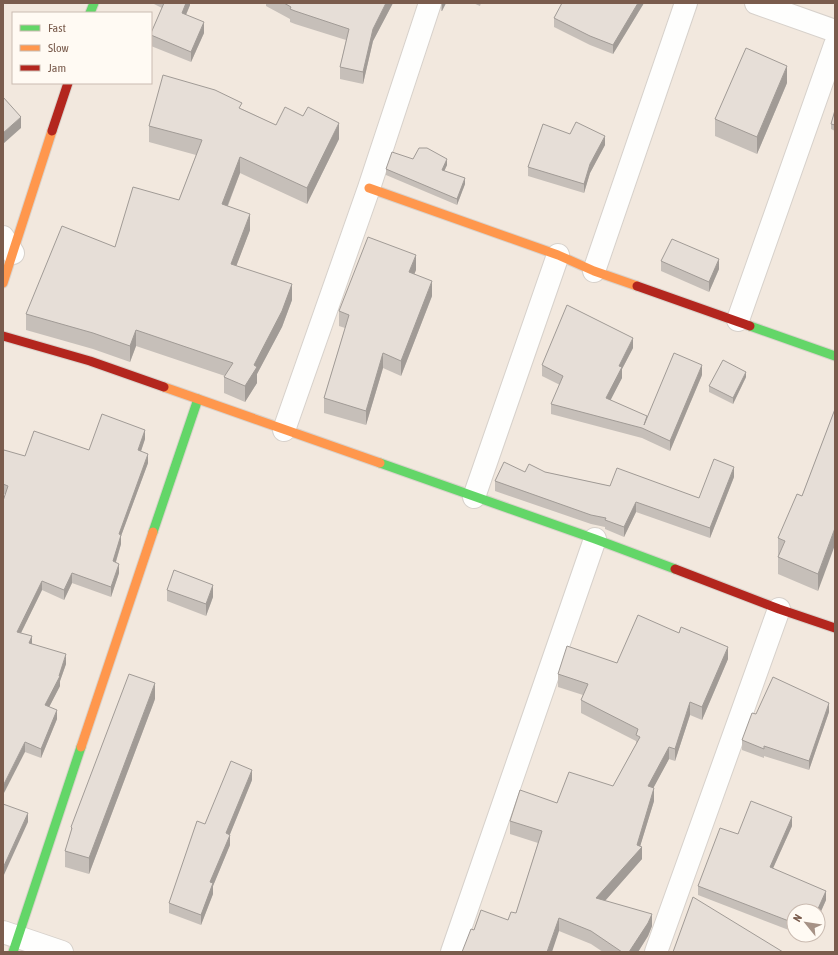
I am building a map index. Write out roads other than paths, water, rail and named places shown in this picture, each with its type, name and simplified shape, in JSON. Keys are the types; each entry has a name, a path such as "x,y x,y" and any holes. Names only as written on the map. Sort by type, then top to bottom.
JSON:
{"street":[{"path":"284,430 369,188 430,3"},
{"path":"594,271 686,3"},
{"path":"756,3 835,31"},
{"path":"738,320 835,45"},
{"path":"3,283 8,245 68,84"},
{"path":"369,188 558,255 594,271 738,320 835,356"},
{"path":"474,497 558,255"},
{"path":"3,336 90,360 595,539 779,609 835,628"},
{"path":"62,952 11,941 198,399"},
{"path":"452,952 595,539"},
{"path":"656,952 779,609"}]}
